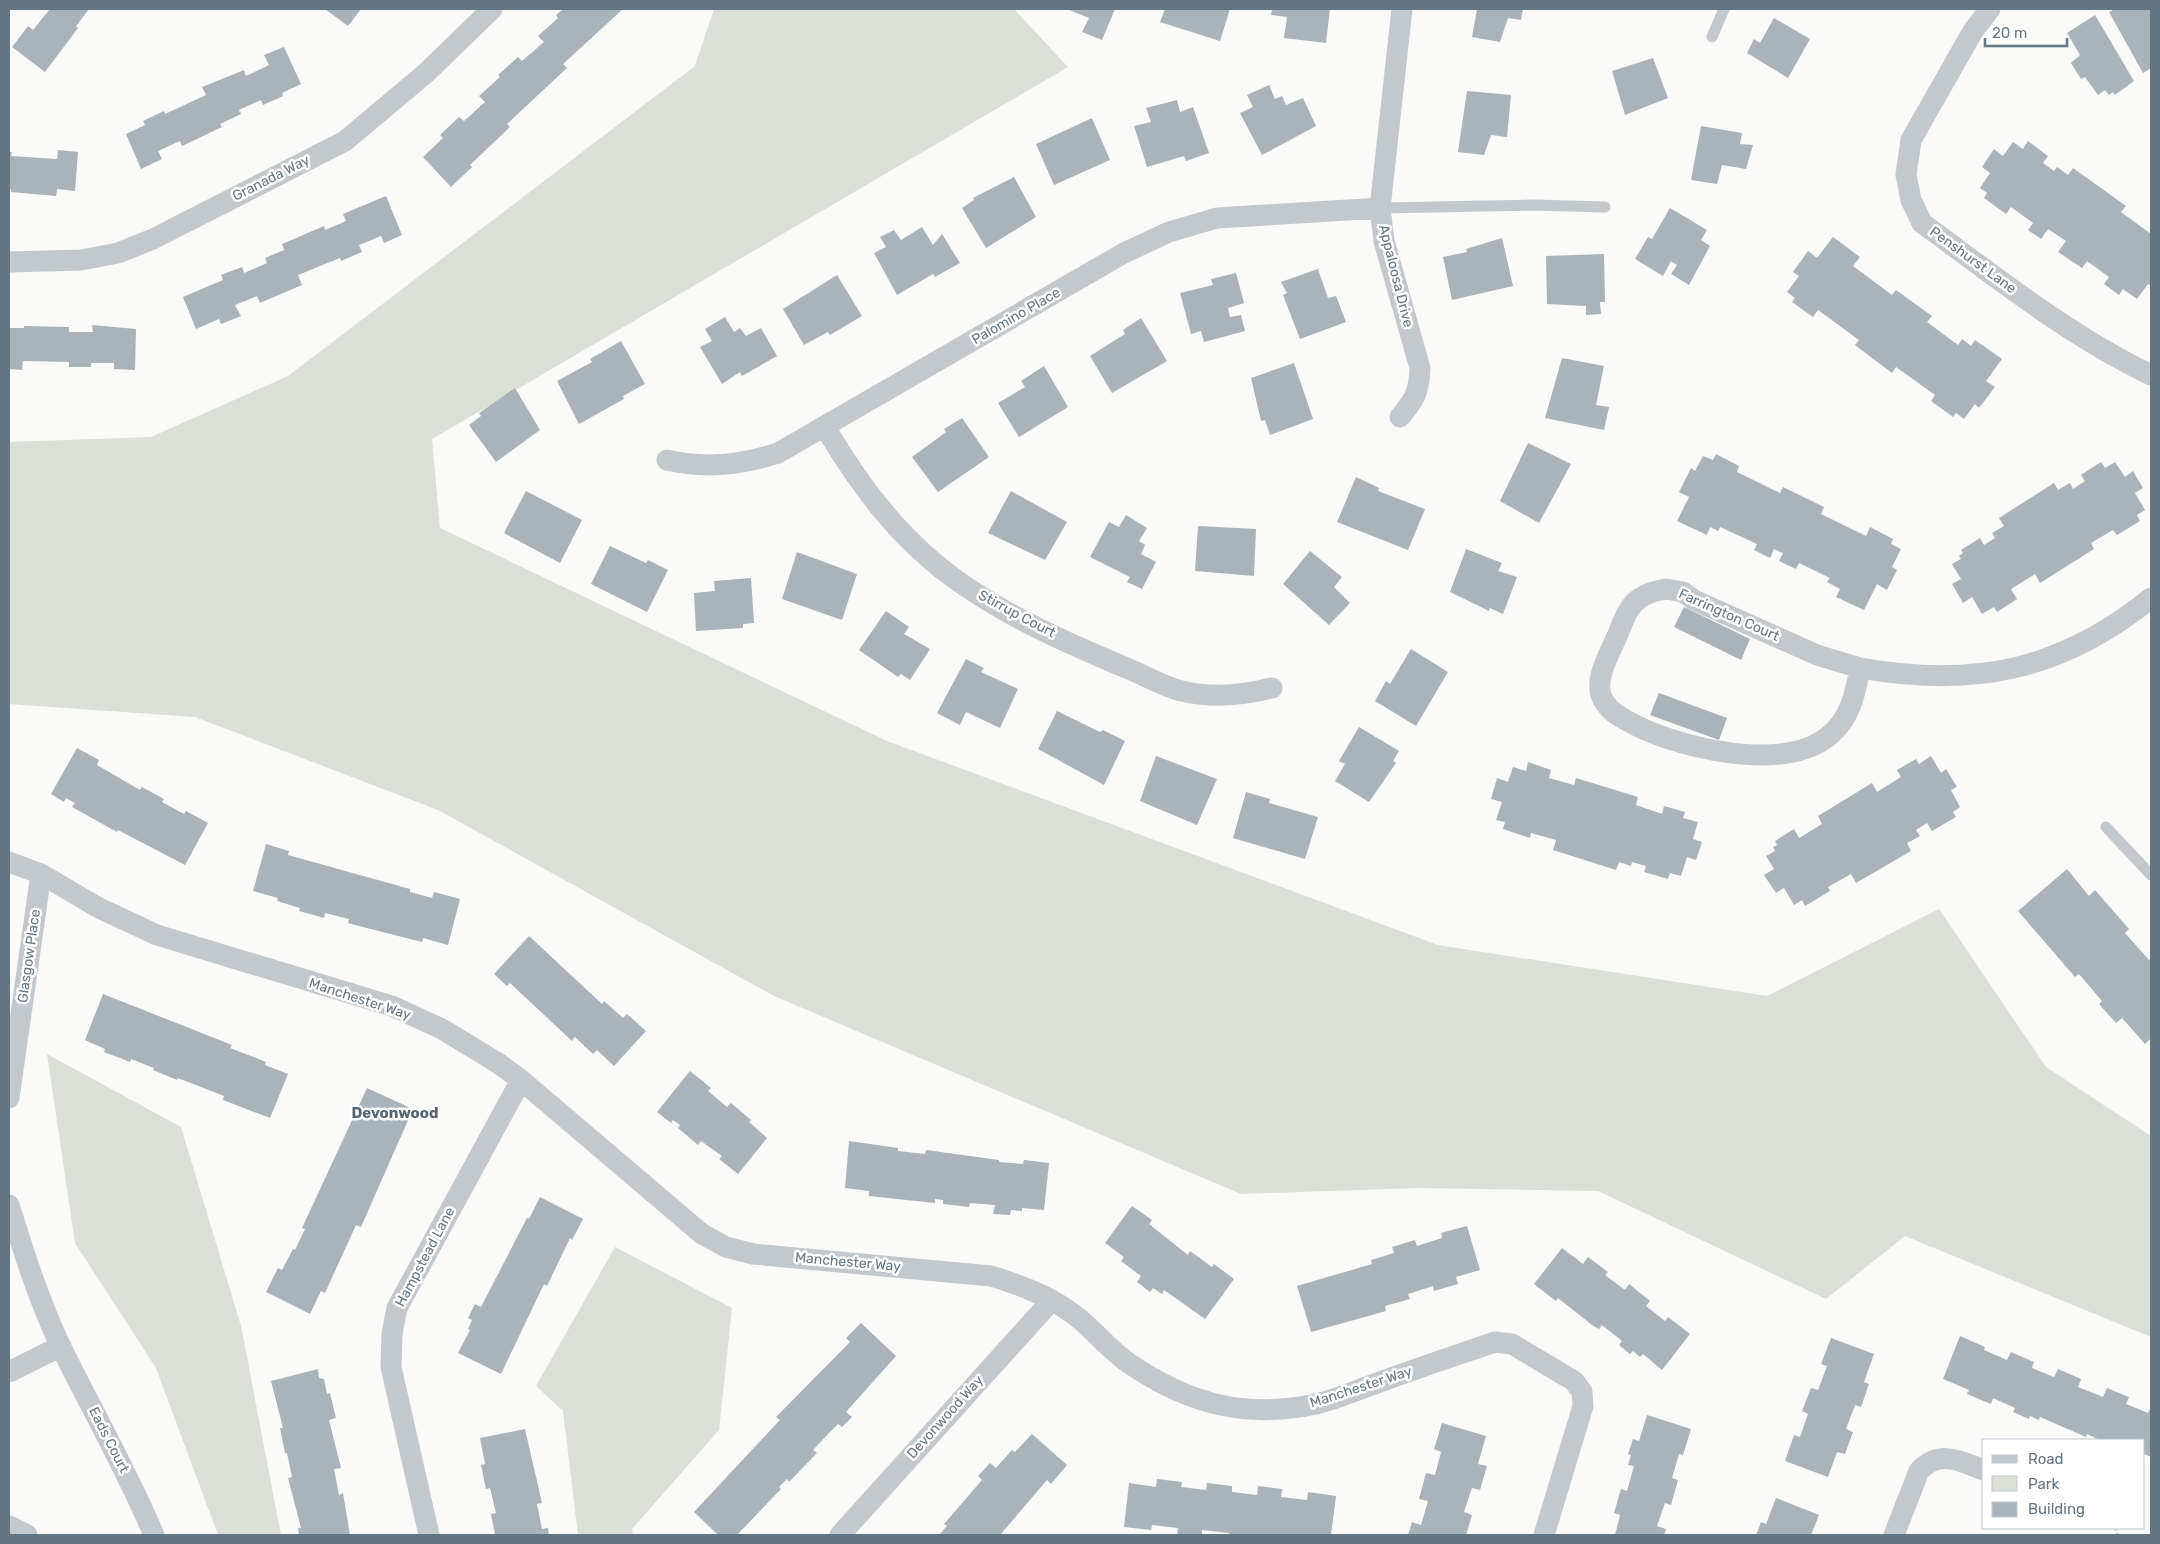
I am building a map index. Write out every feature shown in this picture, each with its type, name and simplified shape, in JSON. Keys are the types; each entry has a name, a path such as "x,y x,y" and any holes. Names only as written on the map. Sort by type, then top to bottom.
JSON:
{"street":[{"name":"Appaloosa Drive","path":"1400,417 1414,400 1419,386 1420,368 1384,241 1380,208 1402,9"},
{"name":"Penshurst Lane","path":"1990,9 1973,31 1911,140 1906,175 1911,200 1922,223 2055,320 2116,358 2151,375"},
{"name":"Granada Way","path":"9,262 81,260 118,253 153,239 344,141 426,73 488,10"},
{"name":"Palomino Place","path":"667,460 713,466 746,463 778,453 1124,253 1169,232 1217,218 1380,208"},
{"name":"Stirrup Court","path":"825,427 852,473 885,515 929,558 964,586 1001,608 1100,657 1182,691 1223,695 1272,688"},
{"name":"Farrington Court","path":"1860,668 1854,700 1844,720 1829,736 1809,747 1784,752 1742,754 1701,749 1662,738 1617,716 1606,707 1600,693 1601,678 1626,611 1635,600 1650,592 1666,589 1683,592 1694,600 1817,655 1860,668 1901,675 1948,677 1996,673 2042,661 2086,642 2127,618 2151,598"},
{"name":"Manchester Way","path":"9,862 42,874 99,908 157,935 392,1006 442,1029 498,1063 521,1080 702,1234 726,1247 753,1254 991,1276 1028,1288 1052,1300 1080,1319 1127,1362 1161,1384 1198,1400 1235,1409 1273,1411 1317,1404 1495,1342 1512,1344 1574,1381 1582,1392 1583,1406 1544,1535"},
{"name":"Glasgow Place","path":"9,1098 42,874"},
{"name":"Hampstead Lane","path":"429,1535 391,1367 392,1334 397,1308 521,1080"},
{"path":"9,1204 36,1288 61,1346 9,1372"},
{"name":"Devonwood Way","path":"840,1535 1052,1300"},
{"name":"Eads Court","path":"61,1346 114,1450 154,1535"},
{"path":"1894,1535 1919,1471 1927,1463 1939,1458 1953,1458 1982,1469"},
{"path":"9,1526 27,1535"}],"lane":[{"path":"1712,37 1724,9"},
{"path":"1380,208 1533,205 1605,207"},
{"path":"2106,826 2151,875"}],"green space":[{"path":"714,9 1014,9 1068,67 432,439 440,528 887,741 1438,945 1767,996 1939,909 2046,1067 2151,1136 2151,1337 1905,1236 1826,1299 1598,1191 1418,1188 1241,1194 774,996 438,810 195,717 9,704 9,442 151,437 288,376 695,66"},
{"path":"47,1054 181,1127 241,1326 281,1535 218,1535 156,1368 75,1243"},
{"path":"615,1247 732,1308 719,1430 632,1529 633,1535 578,1535 563,1411 536,1386"}],"building":[{"path":"50,9 89,9 76,26 78,28 45,72 12,47 28,26 33,30"},
{"path":"325,9 361,9 348,26"},
{"path":"563,9 623,9 563,64 567,68 507,124 510,127 470,165 472,167 451,187 423,157 443,138 440,135 459,117 464,121 485,102 479,96 500,77 498,75 518,57 522,61 544,42 538,36 558,18 556,15"},
{"path":"1067,9 1115,9 1102,40 1082,32 1089,18"},
{"path":"1165,9 1230,9 1220,41 1160,22"},
{"path":"1272,9 1330,9 1326,43 1284,38 1287,17 1271,15"},
{"path":"1477,9 1523,9 1521,20 1508,18 1500,42 1472,37"},
{"path":"2115,9 2151,9 2151,68 2143,73 2109,12"},
{"path":"2095,15 2134,81 2115,95 2113,92 2109,95 2105,90 2098,95 2085,77 2081,79 2071,63 2080,55 2067,33"},
{"path":"1774,18 1810,39 1788,78 1747,53 1754,39 1760,43"},
{"path":"284,47 301,84 282,93 283,96 263,105 261,100 239,110 241,114 220,124 222,127 182,146 180,141 158,151 162,159 141,169 126,134 145,125 143,121 164,111 165,114 206,95 202,87 244,70 246,76 269,65 264,55"},
{"path":"1653,58 1668,98 1625,115 1612,71"},
{"path":"1269,85 1275,99 1282,96 1286,105 1303,98 1316,126 1262,155 1240,113 1253,107 1247,95"},
{"path":"1467,91 1511,95 1507,137 1491,135 1484,155 1458,152"},
{"path":"1177,100 1180,112 1193,107 1209,153 1186,161 1184,156 1147,167 1134,126 1151,122 1146,108"},
{"path":"1092,118 1110,160 1054,185 1036,144"},
{"path":"1701,126 1742,133 1740,144 1753,145 1746,169 1722,165 1717,184 1691,180"},
{"path":"2028,141 2048,156 2043,163 2054,171 2057,167 2068,175 2073,168 2126,206 2121,212 2151,234 2151,286 2148,284 2137,299 2123,289 2119,295 2104,284 2109,277 2087,261 2082,268 2058,252 2066,241 2048,229 2041,239 2028,230 2033,223 2011,207 2006,214 1984,198 1987,193 1980,188 1990,173 1982,167 1994,149 2003,156 2013,142 2023,149"},
{"path":"58,150 78,152 75,191 57,189 56,196 11,192 11,189 9,189 9,152 12,152 11,156 57,159"},
{"path":"1014,177 1036,217 986,248 962,208 974,200 973,198"},
{"path":"386,196 402,235 384,243 381,236 359,245 362,252 341,261 340,258 298,275 302,285 260,303 257,296 235,305 241,316 221,324 219,319 196,329 183,297 223,280 221,275 242,267 244,273 267,263 265,258 284,250 282,244 324,226 325,230 346,221 343,214"},
{"path":"1670,208 1707,230 1701,240 1710,246 1689,285 1671,274 1677,265 1671,261 1663,276 1635,259 1648,237 1652,239"},
{"path":"922,227 933,245 942,234 960,263 935,277 933,274 897,295 874,253 886,247 880,237 894,230 901,240"},
{"path":"1833,237 1860,257 1853,266 1892,295 1896,290 1932,316 1927,322 1958,345 1962,339 1971,346 1975,340 2002,359 1986,381 1995,387 1979,408 1975,404 1964,419 1956,413 1953,417 1931,401 1935,395 1896,367 1892,373 1855,345 1859,340 1818,310 1813,317 1792,302 1795,298 1787,292 1799,276 1793,272 1808,251 1817,258"},
{"path":"1502,238 1513,286 1452,300 1443,257 1467,252 1466,249"},
{"path":"1604,254 1605,302 1600,302 1601,314 1586,315 1586,306 1547,304 1546,256"},
{"path":"1318,269 1328,298 1336,296 1346,322 1300,339 1283,295 1287,293 1281,282"},
{"path":"1236,273 1244,303 1228,308 1230,317 1241,315 1245,331 1204,342 1201,331 1191,334 1180,293 1213,285 1211,279"},
{"path":"837,275 862,316 830,335 828,332 804,345 783,309"},
{"path":"725,317 734,332 740,328 746,336 761,328 777,356 742,376 740,372 722,384 700,347 712,341 705,329"},
{"path":"1141,318 1167,361 1112,393 1090,356 1125,334 1123,330"},
{"path":"92,325 136,329 135,370 114,369 114,363 91,363 91,367 69,367 69,362 23,361 22,370 9,369 9,328 24,328 24,326 69,327 69,332 93,332"},
{"path":"621,341 645,384 623,396 624,399 579,424 557,381 592,362 590,359"},
{"path":"1562,358 1604,366 1596,405 1609,407 1604,430 1545,418"},
{"path":"1294,363 1313,419 1270,435 1265,420 1261,421 1251,378"},
{"path":"1044,366 1068,407 1019,437 998,403 1025,387 1021,381"},
{"path":"515,388 540,430 496,462 469,425 481,416 479,413"},
{"path":"962,418 989,457 938,492 912,457 946,432 944,429"},
{"path":"1528,443 1571,464 1539,523 1500,501"},
{"path":"1716,454 1739,466 1737,472 1780,493 1783,487 1824,507 1821,514 1866,536 1870,527 1893,539 1891,544 1901,549 1892,567 1897,570 1887,590 1877,584 1864,610 1836,597 1840,589 1827,582 1830,578 1799,563 1796,569 1779,561 1783,553 1774,549 1770,558 1754,550 1757,544 1720,527 1718,531 1710,527 1707,535 1677,521 1689,497 1679,492 1691,468 1695,471 1703,456 1713,460"},
{"path":"2101,462 2105,468 2115,462 2125,477 2133,471 2143,488 2135,493 2145,510 2137,515 2140,521 2117,535 2113,530 2091,543 2094,549 2040,583 2035,574 2011,589 2017,599 1997,612 1994,607 1982,614 1972,597 1963,603 1952,584 1961,579 1952,564 1961,559 1959,556 1963,553 1961,550 1980,538 1984,545 1995,538 1992,533 2004,526 1999,518 2054,483 2058,490 2070,483 2073,489 2085,481 2081,475"},
{"path":"1356,477 1379,488 1378,491 1425,509 1408,550 1337,522"},
{"path":"526,491 582,520 560,563 504,533"},
{"path":"1011,491 1067,522 1045,560 988,533"},
{"path":"1126,515 1147,528 1139,541 1145,545 1141,554 1156,562 1142,589 1127,582 1130,577 1090,557 1109,522 1119,527"},
{"path":"1198,526 1256,529 1254,576 1195,571"},
{"path":"610,546 646,563 648,560 668,570 647,612 591,584"},
{"path":"1466,549 1502,563 1498,571 1517,577 1503,614 1490,608 1489,611 1450,592"},
{"path":"1310,551 1342,577 1334,587 1350,603 1329,625 1283,584"},
{"path":"797,552 857,574 842,620 782,599"},
{"path":"751,578 754,623 743,624 743,628 696,631 694,593 715,591 714,581"},
{"path":"1684,607 1750,639 1741,660 1674,627"},
{"path":"886,611 909,627 904,634 930,649 910,680 901,674 898,677 859,650"},
{"path":"1411,649 1448,672 1416,726 1375,701 1386,681 1390,684"},
{"path":"966,659 984,668 981,672 1018,689 1000,728 966,712 960,725 937,713"},
{"path":"1659,693 1727,718 1719,740 1650,715"},
{"path":"1057,711 1100,732 1103,730 1125,741 1104,785 1038,749"},
{"path":"1359,727 1399,751 1393,761 1396,763 1369,802 1335,781 1345,764 1339,761"},
{"path":"77,748 99,760 97,765 140,790 142,787 164,799 162,802 184,814 186,811 208,823 185,865 118,830 117,832 72,807 75,803 66,798 64,802 51,794"},
{"path":"1156,756 1217,779 1197,825 1140,801"},
{"path":"1931,756 1941,773 1946,769 1957,787 1951,790 1960,807 1953,812 1956,817 1932,831 1927,823 1916,830 1920,836 1907,843 1911,851 1856,883 1851,874 1828,887 1830,891 1805,906 1802,900 1794,905 1784,888 1776,893 1764,875 1774,869 1766,856 1775,851 1773,847 1777,845 1775,841 1794,829 1799,838 1822,824 1818,816 1872,783 1877,792 1901,777 1897,770 1916,759 1919,764"},
{"path":"1528,762 1551,770 1549,778 1574,785 1576,778 1638,797 1636,805 1662,814 1664,806 1685,812 1683,818 1698,822 1693,839 1702,842 1696,860 1687,857 1681,876 1670,873 1668,879 1644,872 1646,866 1632,862 1631,866 1619,862 1616,870 1553,850 1556,840 1531,833 1530,838 1503,829 1505,822 1496,820 1502,802 1491,799 1497,778 1508,782 1513,767 1526,771"},
{"path":"1246,792 1270,799 1269,803 1318,817 1305,859 1233,838"},
{"path":"266,844 289,851 288,855 410,889 410,892 432,898 434,892 460,899 448,945 423,938 422,942 363,927 348,923 349,919 325,913 324,918 299,911 300,908 277,901 278,898 253,891"},
{"path":"2067,869 2089,896 2095,890 2129,929 2125,933 2149,960 2151,958 2151,1038 2145,1044 2122,1018 2116,1023 2099,1004 2102,1001 2079,974 2075,977 2018,911"},
{"path":"529,936 602,1004 604,1001 623,1018 627,1014 646,1031 614,1066 597,1050 593,1054 575,1037 572,1041 510,983 507,986 494,974"},
{"path":"103,994 232,1045 230,1048 266,1062 265,1065 288,1074 270,1118 223,1100 224,1096 153,1070 154,1068 131,1059 130,1062 104,1052 105,1049 85,1040"},
{"path":"690,1071 711,1088 708,1091 727,1107 731,1103 751,1120 749,1122 767,1138 738,1174 719,1159 722,1156 701,1141 698,1145 678,1128 680,1125 673,1120 671,1123 657,1112"},
{"path":"367,1088 413,1109 361,1227 356,1225 325,1293 321,1291 310,1314 266,1292 278,1268 282,1270 293,1249 295,1250 305,1229 302,1228"},
{"path":"849,1141 898,1148 898,1151 925,1154 926,1150 999,1160 999,1162 1023,1164 1024,1160 1049,1163 1044,1210 1022,1208 1022,1211 1011,1210 1010,1215 993,1214 995,1205 970,1203 969,1207 943,1204 943,1200 935,1199 935,1203 869,1196 869,1191 845,1188"},
{"path":"540,1197 583,1219 572,1240 570,1238 547,1286 544,1284 501,1374 458,1353 470,1330 468,1329 472,1320 468,1318 475,1304 481,1307 527,1218 529,1219"},
{"path":"1132,1206 1152,1220 1149,1224 1188,1255 1190,1251 1212,1267 1214,1264 1234,1279 1205,1319 1164,1290 1162,1294 1153,1288 1150,1292 1137,1282 1141,1276 1121,1261 1124,1257 1105,1243"},
{"path":"1467,1226 1480,1270 1456,1277 1458,1284 1434,1291 1433,1286 1408,1294 1410,1299 1385,1306 1386,1311 1311,1332 1297,1286 1372,1264 1371,1260 1394,1253 1392,1247 1415,1240 1417,1246 1442,1238 1441,1233"},
{"path":"1562,1248 1583,1264 1588,1257 1608,1272 1605,1275 1625,1290 1629,1284 1650,1301 1646,1306 1665,1321 1668,1317 1690,1334 1662,1370 1643,1354 1640,1357 1633,1351 1630,1354 1619,1345 1622,1341 1602,1325 1599,1329 1592,1325 1558,1298 1556,1301 1534,1284"},
{"path":"861,1323 896,1356 846,1412 852,1417 842,1427 838,1424 830,1432 813,1450 817,1453 789,1482 787,1479 779,1487 781,1489 737,1535 718,1535 694,1512 780,1420 776,1417 850,1342 846,1338"},
{"path":"1960,1336 1985,1347 1984,1350 2007,1360 2011,1352 2034,1362 2032,1368 2054,1377 2058,1369 2081,1379 2078,1387 2103,1397 2107,1388 2129,1397 2126,1404 2148,1413 2151,1407 2151,1457 2145,1454 2145,1439 2098,1439 2087,1434 2086,1437 2040,1417 2039,1420 2030,1416 2029,1419 2013,1412 2015,1408 1993,1398 1991,1404 1967,1394 1969,1390 1943,1379"},
{"path":"1831,1338 1874,1354 1864,1382 1869,1384 1861,1407 1855,1405 1846,1429 1853,1432 1845,1454 1837,1452 1828,1477 1785,1461 1794,1435 1800,1437 1808,1414 1802,1411 1811,1388 1818,1390 1827,1366 1821,1364"},
{"path":"318,1369 319,1378 324,1379 327,1394 330,1393 336,1418 329,1420 341,1468 334,1469 339,1495 343,1493 350,1535 299,1535 298,1528 301,1528 288,1478 292,1477 287,1453 285,1453 280,1428 283,1428 271,1381"},
{"path":"1647,1415 1691,1429 1683,1455 1679,1454 1672,1478 1678,1480 1671,1505 1665,1503 1657,1526 1666,1529 1664,1535 1615,1535 1620,1515 1614,1513 1621,1489 1627,1491 1634,1466 1628,1465 1631,1455 1628,1454 1633,1439 1639,1441"},
{"path":"1442,1423 1486,1436 1478,1464 1487,1466 1480,1490 1472,1488 1464,1512 1472,1515 1466,1535 1408,1535 1412,1522 1421,1525 1428,1501 1419,1499 1426,1473 1435,1475 1441,1452 1434,1449"},
{"path":"525,1429 542,1503 537,1504 542,1529 548,1528 549,1535 495,1535 491,1514 496,1513 490,1488 486,1489 481,1465 485,1464 480,1438"},
{"path":"1032,1434 1067,1465 1051,1484 1047,1480 1000,1535 939,1535 947,1526 944,1524 982,1480 978,1476 990,1463 996,1468 1012,1450 1015,1452"},
{"path":"1157,1479 1182,1482 1181,1487 1206,1490 1207,1483 1232,1486 1232,1492 1257,1495 1258,1486 1282,1489 1281,1497 1307,1500 1308,1492 1336,1496 1331,1535 1228,1535 1229,1533 1202,1530 1202,1535 1184,1535 1177,1534 1178,1528 1152,1525 1151,1530 1124,1527 1129,1483 1156,1487"},
{"path":"1776,1498 1819,1515 1811,1535 1756,1535 1761,1522 1766,1524"}],"district":[{"name":"Devonwood","path":"395,1113"}]}
